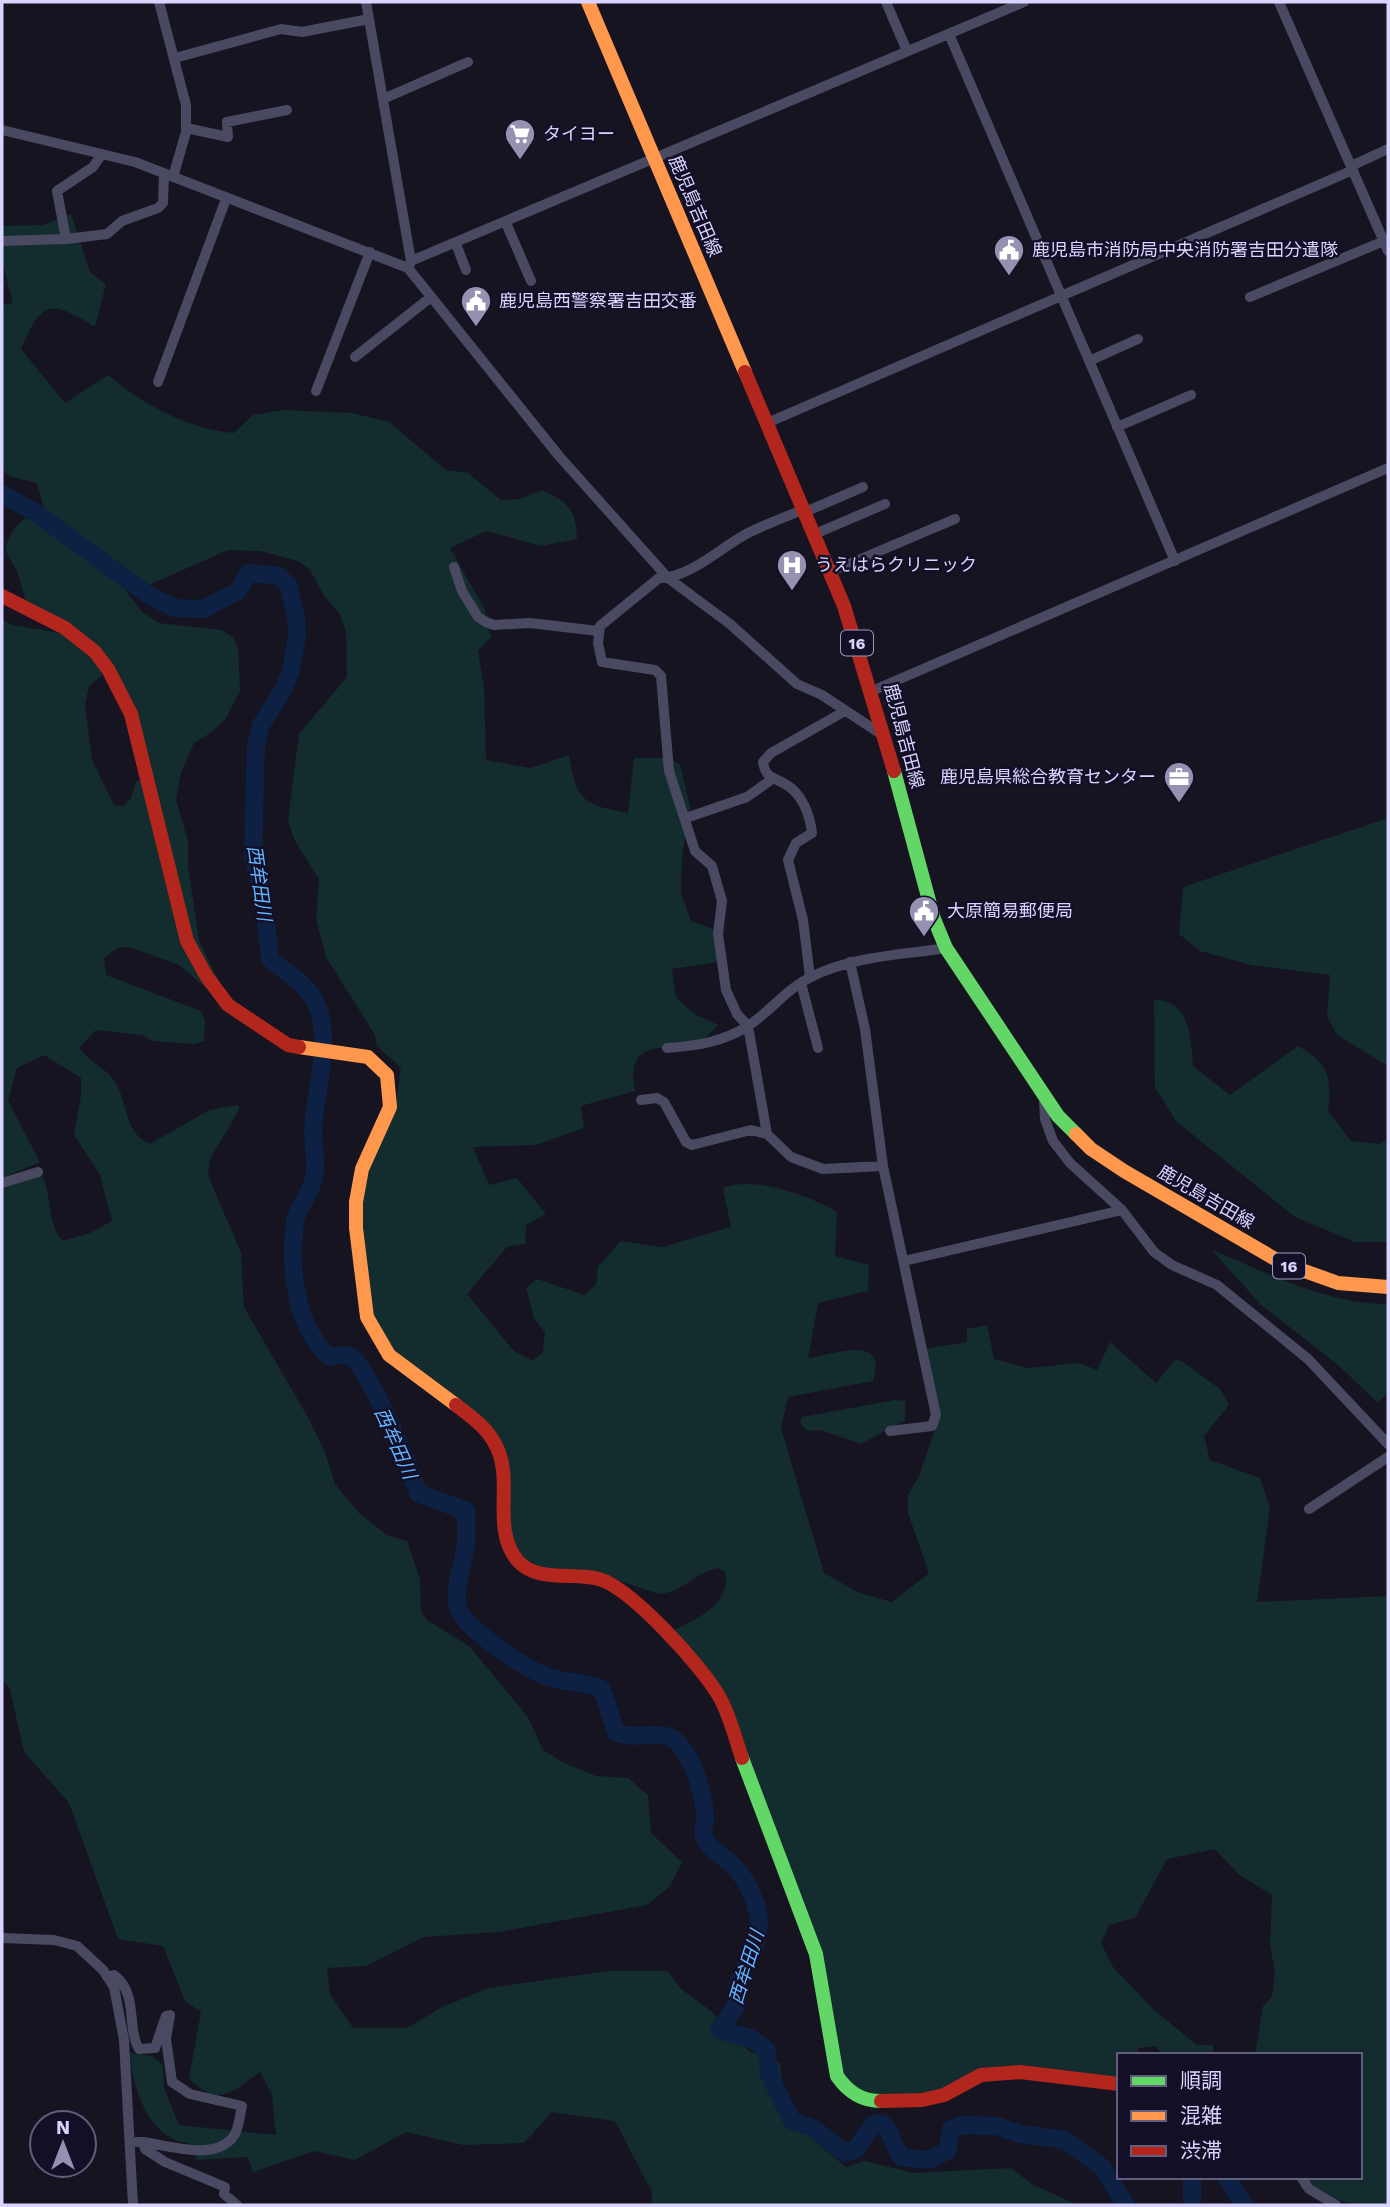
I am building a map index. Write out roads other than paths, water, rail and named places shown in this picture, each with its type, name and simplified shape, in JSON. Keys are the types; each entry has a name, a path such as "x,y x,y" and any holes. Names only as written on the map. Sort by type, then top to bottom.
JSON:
{"street":[{"path":"2,241 66,239 107,234 122,221 158,208 163,203 168,175 186,128 186,105 159,2"},
{"path":"366,2 410,264 431,297 559,456 668,578 730,624 797,684 822,695 884,736"},
{"name":"鹿児島吉田線","path":"588,2 830,572 872,691 925,894 946,948 1044,1098 1075,1134 1113,1164 1282,1263 1338,1283 1388,1287"},
{"path":"887,2 907,51"},
{"path":"2,130 102,154 168,175 370,252 410,264 1024,2"},
{"path":"1279,2 1388,251"},
{"path":"175,58 281,29 302,32 369,19"},
{"path":"949,34 1175,561"},
{"path":"383,99 468,62"},
{"path":"186,128 228,137 227,122 287,110"},
{"path":"767,423 1352,168 1388,149"},
{"path":"66,239 57,191 93,167 102,154"},
{"path":"158,382 226,199"},
{"path":"506,223 531,281"},
{"path":"1251,297 1384,241"},
{"path":"456,244 466,270"},
{"path":"316,391 370,252"},
{"path":"355,357 431,297"},
{"path":"1089,361 1138,339"},
{"path":"1117,427 1191,395"},
{"path":"872,691 1388,468"},
{"path":"454,566 463,591 478,617 486,622 494,625 530,623 597,631 659,578 668,578 751,531 863,487"},
{"path":"815,534 885,504"},
{"path":"830,572 954,519"},
{"path":"2,596 63,624 89,644 110,670 131,714 187,941 206,977 228,1005 288,1045 327,1048 372,1059 390,1082 390,1107 362,1169 356,1202 367,1317 389,1355 482,1425 491,1436 500,1452 508,1545 518,1562 536,1573 590,1576 626,1594 699,1669 720,1698 816,1954 836,2076 847,2090 869,2101 922,2100 944,2095 981,2075 1020,2071 1117,2084"},
{"path":"597,631 602,662 654,670 661,676 664,685 669,771 695,851 712,866 722,901 718,934 726,990 737,1014 748,1026 767,1134"},
{"path":"771,780 763,762 771,753 845,711"},
{"path":"686,817 747,797 771,780"},
{"path":"771,780 785,784 800,798 810,818 812,832 796,843 788,860 803,920 806,980 818,1048"},
{"path":"667,1048 707,1044 748,1026 777,998 806,980 849,962 946,948"},
{"path":"849,962 865,1029 883,1166 936,1415 932,1426 890,1432"},
{"path":"641,1100 657,1098 664,1102 686,1142 692,1145 751,1130 767,1134 791,1157 823,1169 883,1166"},
{"path":"1044,1098 1045,1119 1054,1141 1069,1163 1122,1210 1154,1252 1172,1265 1217,1285 1308,1359 1388,1444"},
{"path":"2,1183 38,1172"},
{"path":"904,1261 1122,1210"},
{"path":"1309,1510 1388,1457"},
{"path":"2,1938 54,1940 77,1946 92,1957 107,1977 119,2003 123,2026 133,2205"},
{"path":"107,1977 114,1975 119,1979 133,2007 139,2049 155,2048 166,2016 170,2015 166,2039 172,2082 190,2094 242,2106 235,2133 228,2142 215,2148 162,2147 130,2142"},
{"path":"144,2143 145,2149 165,2162 225,2187 225,2194 237,2205"},
{"path":"1302,2179 1309,2189 1336,2205"}],"waterway":[{"name":"西牟田川","path":"2,494 36,513 147,594 174,608 204,609 238,591 248,573 279,576 288,585 296,617 297,636 291,670 283,690 261,725 256,745 253,856 264,903 270,959 312,996 321,1017 323,1033 322,1066 313,1130 314,1178 296,1216 293,1239 294,1276 302,1313 318,1345 330,1357 351,1357 368,1379 418,1493 466,1511 466,1544 457,1599 462,1616 482,1636 545,1676 602,1689 616,1732 632,1736 657,1735 671,1738 689,1758 702,1797 704,1837 742,1876 753,1896 759,1918 754,1946 738,1986 736,2006 719,2030 750,2038 767,2050 769,2074 792,2121 813,2128 845,2153 855,2150 874,2124 883,2124 901,2157 929,2160 947,2151 951,2129 963,2125 997,2126 1020,2134 1065,2140 1102,2167 1126,2205"},
{"name":"西牟田川","path":"1192,2179 1192,2205"},
{"name":"西牟田川","path":"1227,2179 1244,2205"}],"place":[{"name":"タイヨー","path":"520,161"},
{"name":"鹿児島市消防局中央消防署吉田分遣隊","path":"1009,277"},
{"name":"鹿児島西警察署吉田交番","path":"476,328"},
{"name":"うえはらクリニック","path":"792,592"},
{"name":"鹿児島県総合教育センター","path":"1179,804"},
{"name":"大原簡易郵便局","path":"924,938"}]}
